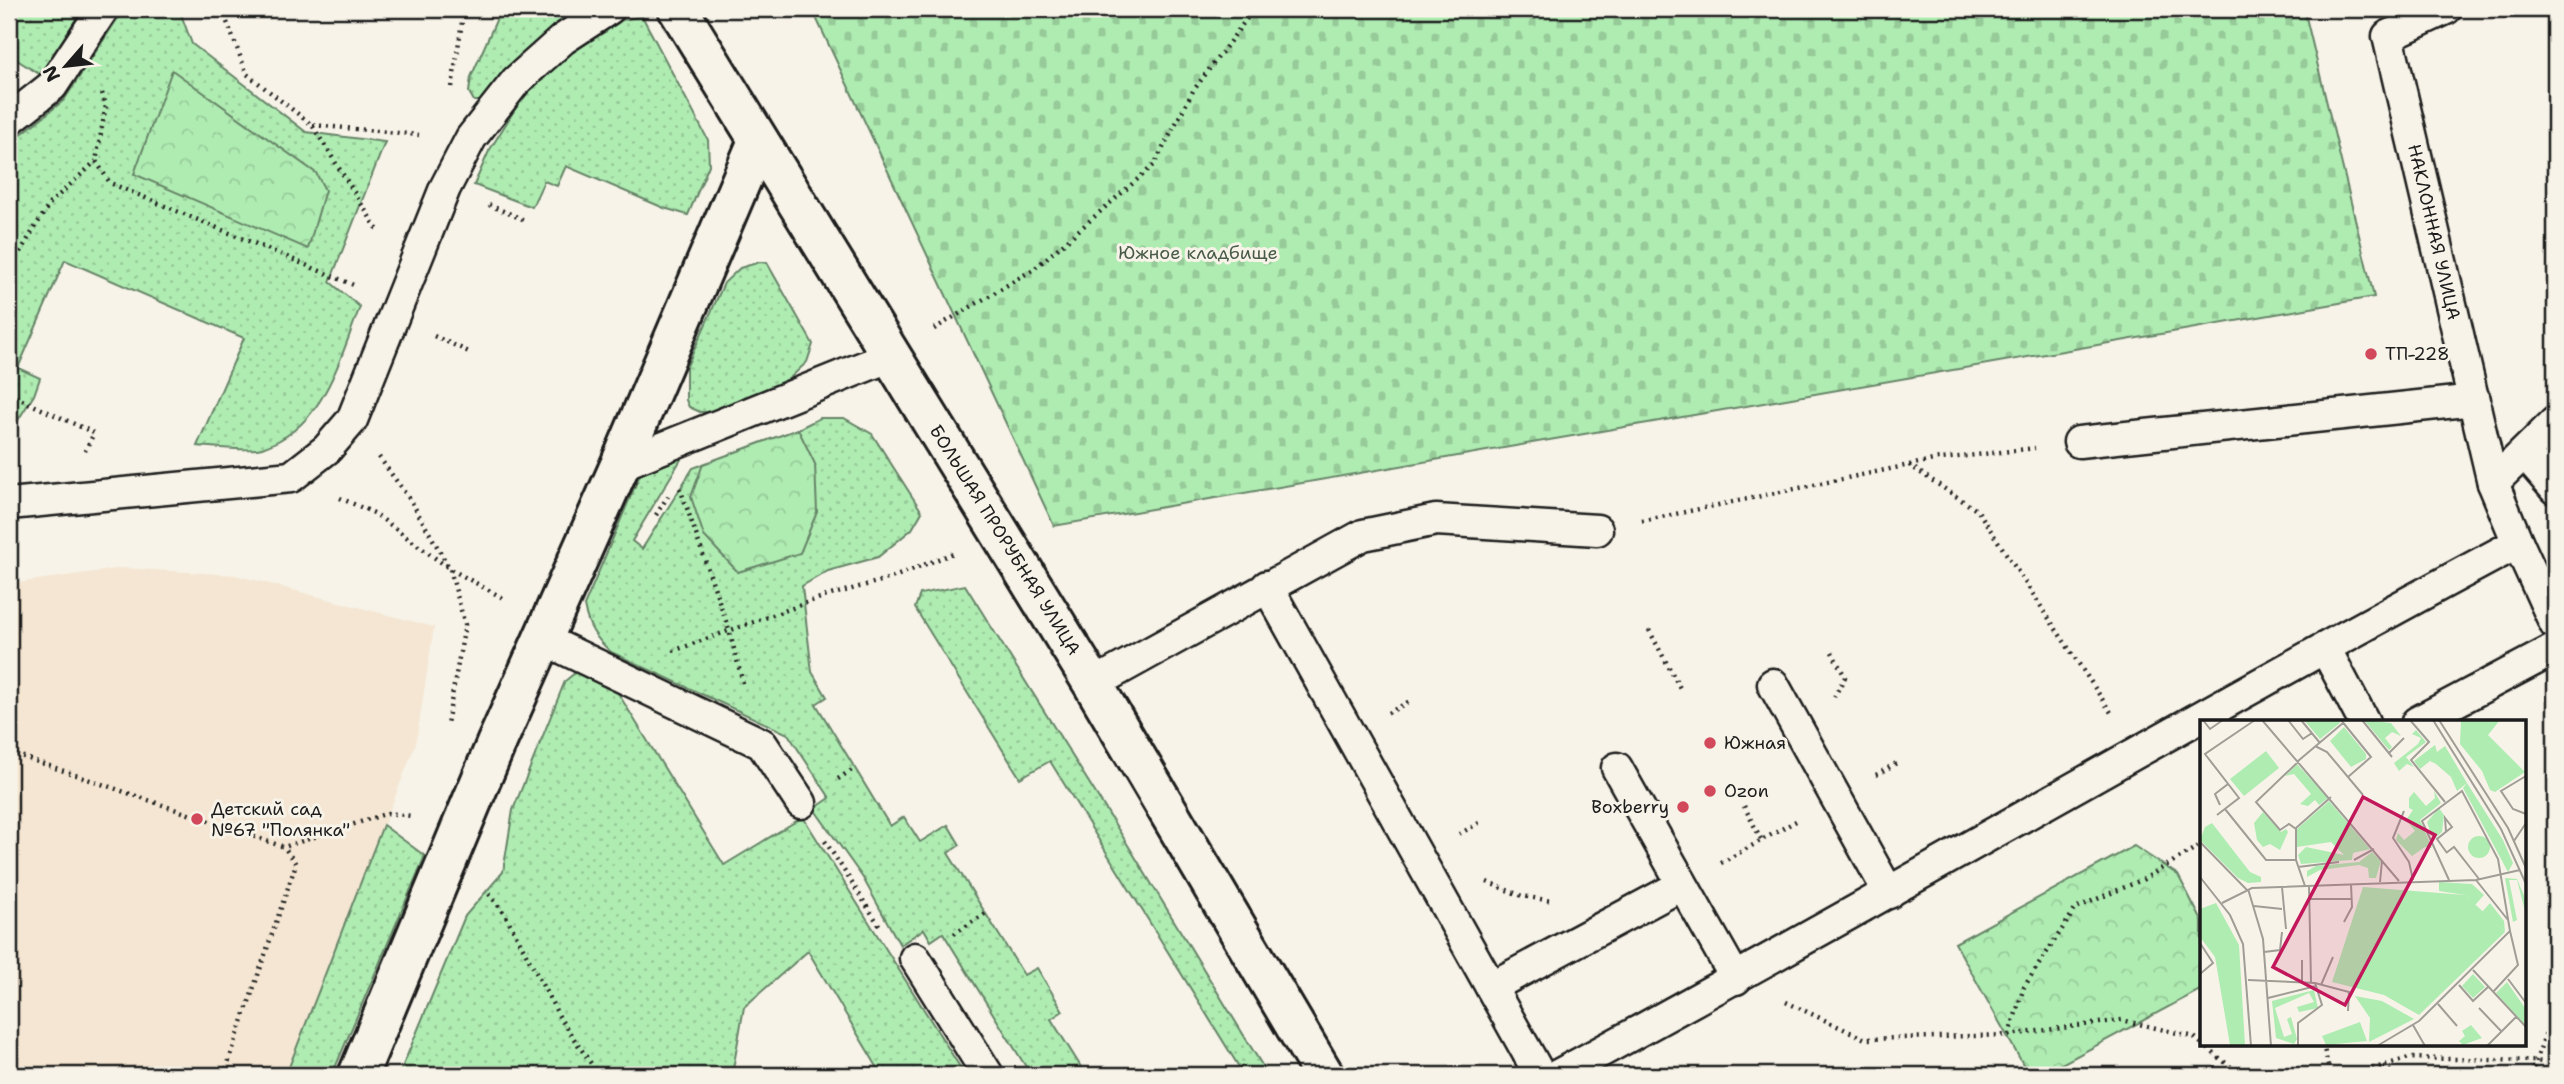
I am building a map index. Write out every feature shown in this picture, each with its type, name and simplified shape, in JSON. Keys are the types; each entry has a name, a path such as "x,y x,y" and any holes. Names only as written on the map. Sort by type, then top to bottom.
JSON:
{"street":[{"name":"БОЛЬШАЯ ПРОРУБНАЯ УЛИЦА","path":"677,9 1093,684 1324,1075"},
{"path":"358,1075 496,744 620,465 758,141"}],"lane":[{"path":"9,120 52,86 103,9"},
{"path":"9,504 291,477 327,449 352,420 445,188 471,138 516,81 563,39 609,9"},
{"name":"НАКЛОННАЯ УЛИЦА","path":"2446,9 2388,36 2493,483 2555,624"},
{"path":"620,465 891,356"},
{"path":"2079,442 2474,400"},
{"path":"2493,483 2555,422"},
{"path":"2524,453 2555,489"},
{"path":"1093,684 1363,535 1436,520 1597,530"},
{"path":"1558,1075 1736,979 2325,648 2518,543"},
{"path":"1267,586 1540,1075"},
{"path":"546,632 616,675 762,744 801,803"},
{"path":"2325,648 2363,720"},
{"path":"2421,720 2555,649"},
{"path":"1773,684 1889,893"},
{"path":"1617,768 1736,979"},
{"path":"1491,987 1682,885"},
{"path":"915,958 988,1075"}],"path":[{"path":"222,9 247,74 312,125 404,291"},
{"path":"891,356 1034,268 1154,165 1193,91 1254,9"},
{"path":"9,270 50,203 96,161 106,105 82,41"},
{"path":"312,125 471,138"},
{"path":"96,161 110,183 404,291"},
{"path":"9,394 94,433"},
{"path":"1597,530 1933,460 2038,447"},
{"path":"1909,465 1978,512 2015,564 2137,753"},
{"path":"291,477 374,513 450,569 546,632"},
{"path":"678,481 685,508 729,629 762,744"},
{"path":"616,675 729,629 820,598 891,578 956,552"},
{"path":"1649,630 1680,688"},
{"path":"1832,652 1845,677"},
{"path":"9,752 284,847 296,864 224,1075"},
{"path":"1865,782 1900,761"},
{"path":"1682,885 1836,799"},
{"path":"1744,806 1762,840"},
{"path":"284,847 388,813"},
{"path":"1459,834 1479,823"},
{"path":"2009,1035 2024,987 2076,908 2144,879 2200,845"},
{"path":"1418,856 1522,896 1628,914"},
{"path":"840,863 858,891"},
{"path":"1736,979 1865,1039 2009,1035 2122,1020 2194,1037 2200,1042"},
{"path":"2531,1075 2555,1006"},
{"path":"2205,1046 2241,1075"},
{"path":"2323,1046 2330,1075"},
{"path":"2352,1075 2409,1058 2536,1061 2554,1066"},
{"path":"2383,1066 2397,1075"}],"shaded area":[{"name":"Детский сад №67 \"Полянка\"","path":"123,568 235,575 434,627 416,743 286,1075 9,1075 9,584"}],"green space":[{"path":"9,9 81,11 41,75 9,55"},
{"path":"124,9 179,9 192,44 306,132 385,142 330,282 360,307 336,370 315,408 301,424 283,438 262,448 197,446 244,338 65,260 18,368 40,378 34,395 9,434 9,144 64,100"},
{"path":"501,9 586,9 486,101 474,101 469,92 471,77"},
{"name":"Южное кладбище","path":"812,9 2304,9 2374,297 1054,526"},
{"path":"642,16 708,140 709,165 688,215 664,208 566,166 557,186 544,181 532,207 474,185 489,151 525,93 571,51 613,22"},
{"path":"172,70 316,173 325,190 308,249 134,174"},
{"path":"760,262 767,263 813,344 807,362 789,379 712,412 700,412 689,407 686,400 686,368 724,283 740,268"},
{"path":"820,418 844,418 872,434 922,512 912,529 878,557 828,571 802,586 812,672 827,697 816,704 890,826 904,817 920,842 948,825 960,845 948,853 1024,975 1037,968 1063,1011 1051,1019 1086,1075 1031,1075 943,933 931,941 924,929 900,945 863,878 814,809 830,798 788,734 611,652 596,637 590,626 584,606 641,472 683,456 632,541 642,549 693,468 798,429"},
{"path":"798,429 815,464 817,512 800,553 738,572 704,536 691,497 703,464"},
{"path":"965,585 1268,1075 1244,1075 1050,761 1020,778 915,608 920,594"},
{"path":"581,668 600,675 618,693 724,865 803,817 965,1075 882,1075 808,951 744,1007 732,1075 399,1075 465,916 503,872 513,810 565,681"},
{"path":"383,825 425,856 332,1075 286,1075"},
{"path":"2134,846 2178,875 2200,917 2200,990 2041,1075 2029,1075 1955,943"}],"place":[{"name":"ТП-228","path":"2371,354"},
{"name":"Южная","path":"1710,743"},
{"name":"Ozon","path":"1710,791"},
{"name":"Boxberry","path":"1683,807"},
{"name":"Детский сад №67 \"Полянка\"","path":"197,819"}]}
